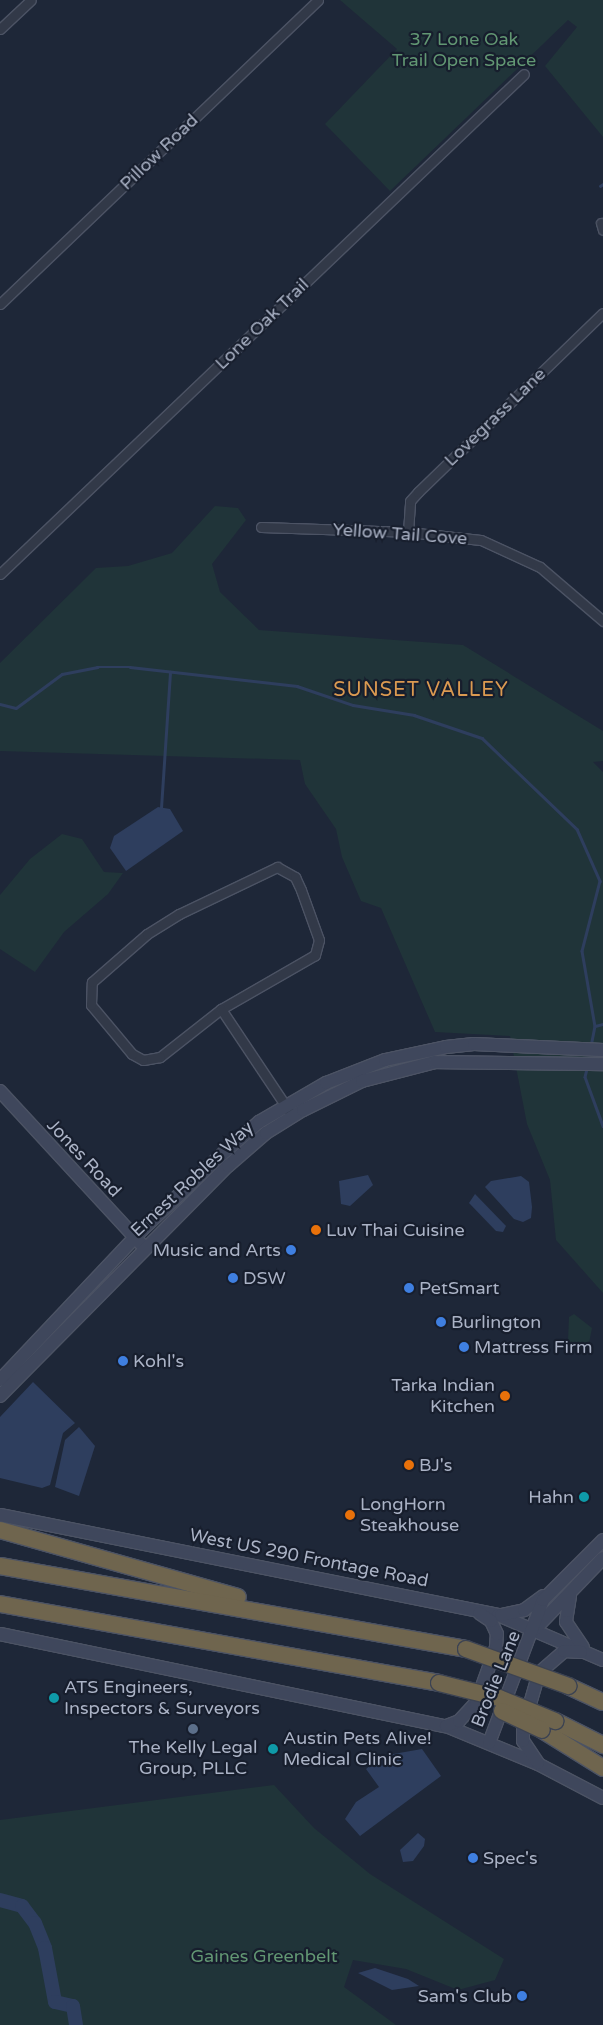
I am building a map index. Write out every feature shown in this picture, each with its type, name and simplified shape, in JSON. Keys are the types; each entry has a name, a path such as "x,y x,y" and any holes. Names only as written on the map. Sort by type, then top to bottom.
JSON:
{"highway":[{"path":"0,1530 300,1616"},
{"path":"0,1566 300,1616 466,1649 568,1686 599,1702"},
{"path":"0,1604 439,1683 499,1698 548,1725 603,1745"},
{"path":"548,1725 603,1768"}],"main road":[{"name":"Ernest Robles Way","path":"0,1396 61,1324 245,1134 289,1111 348,1073 414,1053 474,1044 602,1049"},
{"name":"Ernest Robles Way","path":"289,1111 362,1081 435,1062 601,1063"},
{"name":"Jones Road","path":"0,1091 140,1243"},
{"name":"Ernest Robles Way","path":"0,1380 61,1324"},
{"name":"West US 290 Frontage Road","path":"0,1515 498,1615 535,1629 603,1660"},
{"name":"Brodie Lane","path":"535,1629 535,1616 551,1589 603,1540"},
{"name":"Brodie Lane","path":"489,1743 535,1629 576,1584 603,1558"},
{"path":"576,1584 565,1616 573,1637 588,1652"},
{"path":"498,1615 524,1610 551,1589"},
{"path":"446,1726 458,1721 476,1703 496,1647 497,1634 491,1621 472,1609"},
{"path":"0,1634 446,1726 538,1764 603,1798"},
{"path":"538,1764 523,1741 523,1728 539,1673 564,1651 588,1652"}],"street":[{"path":"0,29 31,0"},
{"name":"Pillow Road","path":"0,304 318,0"},
{"name":"Lone Oak Trail","path":"0,574 524,74"},
{"name":"Lovegrass Lane","path":"408,532 410,502 418,492 603,313"},
{"name":"Yellow Tail Cove","path":"261,528 408,532 465,537 501,546 557,579 603,621"},
{"path":"269,869 287,870 301,890 319,940 315,955 221,1009 160,1057 143,1060 132,1054 94,1010 88,994 92,982 120,956 179,914 269,869"},
{"path":"221,1009 289,1111"}],"green space":[{"name":"37 Lone Oak Trail Open Space","path":"340,0 603,0 603,137 545,66 577,27 568,20 390,191 325,124 397,49"},
{"path":"215,506 238,508 246,520 212,564 220,592 259,630 463,645 603,731 603,761 593,762 603,772 603,1293 556,1240 550,1180 527,1124 510,1036 435,1032 381,908 361,901 342,857 336,829 305,784 300,760 0,751 0,663 96,568 128,566 172,553"},
{"path":"62,834 82,839 104,872 123,873 108,894 64,932 35,972 0,949 0,895 30,859"},
{"path":"574,1314 592,1328 589,1343 580,1346 568,1341 569,1317"},
{"name":"Gaines Greenbelt","path":"274,1785 314,1828 370,1874 504,1959 495,1980 458,1990 406,1969 353,1960 344,1987 396,2025 0,2025 0,1820"}],"water":[{"path":"158,807 170,809 183,831 126,871 110,848 114,836"},
{"path":"368,1175 373,1185 350,1206 341,1204 339,1181"},
{"path":"521,1176 529,1182 532,1207 531,1218 523,1222 514,1219 485,1187 491,1181"},
{"path":"475,1194 506,1226 503,1232 496,1231 469,1203"},
{"path":"33,1382 75,1423 63,1433 50,1485 42,1488 0,1478 0,1417"},
{"path":"79,1427 95,1446 79,1496 55,1487 65,1440"},
{"path":"422,1749 441,1776 360,1836 345,1819 356,1802 379,1787 366,1769 382,1756"},
{"path":"418,1833 425,1839 424,1846 413,1861 403,1862 400,1850"},
{"path":"375,1968 408,1979 419,1986 392,1990 358,1973"}],"waterway":[{"path":"0,704 16,708 62,674 97,667 130,667 297,686 353,705 414,715 482,738 577,829 600,881 582,951 595,1026 591,1046"},
{"path":"161,808 170,672"},
{"path":"595,1026 603,1024"},
{"path":"587,1069 585,1077 603,1126"},
{"path":"0,1900 22,1906 35,1923 45,1948 55,2002 73,2006 76,2025"}],"place":[{"name":"Luv Thai Cuisine","path":"316,1230"},
{"name":"Music and Arts","path":"291,1250"},
{"name":"DSW","path":"233,1278"},
{"name":"PetSmart","path":"409,1288"},
{"name":"Burlington","path":"441,1322"},
{"name":"Mattress Firm","path":"464,1347"},
{"name":"Kohl's","path":"123,1361"},
{"name":"Tarka Indian Kitchen","path":"505,1396"},
{"name":"BJ's","path":"409,1465"},
{"name":"Hahn","path":"584,1497"},
{"name":"LongHorn Steakhouse","path":"350,1515"},
{"name":"ATS Engineers, Inspectors & Surveyors","path":"54,1698"},
{"name":"The Kelly Legal Group, PLLC","path":"193,1729"},
{"name":"Austin Pets Alive! Medical Clinic","path":"273,1749"},
{"name":"Spec's","path":"473,1858"},
{"name":"Sam's Club","path":"522,1996"}],"district":[{"name":"SUNSET VALLEY","path":"421,690"}]}
